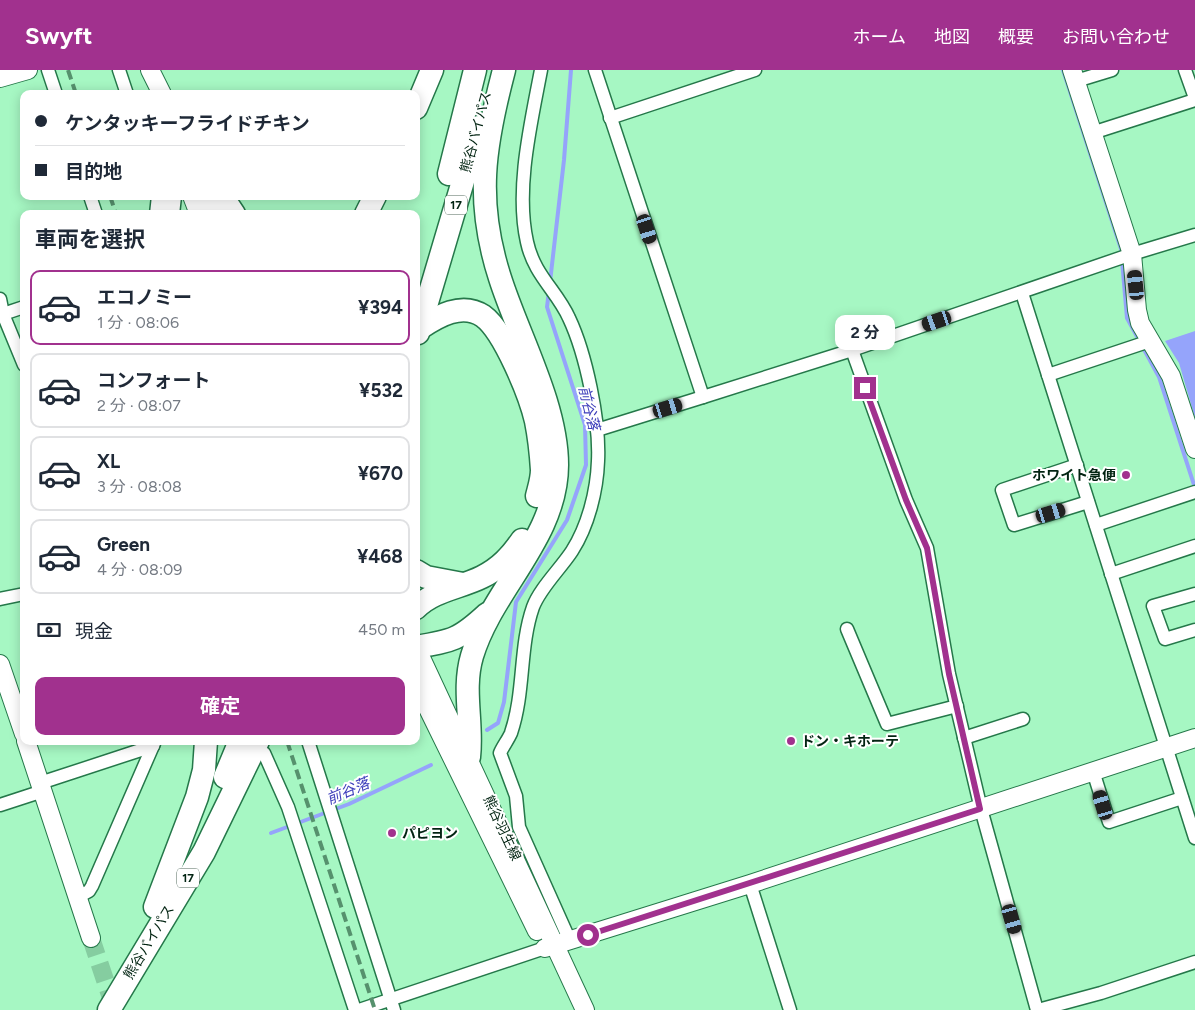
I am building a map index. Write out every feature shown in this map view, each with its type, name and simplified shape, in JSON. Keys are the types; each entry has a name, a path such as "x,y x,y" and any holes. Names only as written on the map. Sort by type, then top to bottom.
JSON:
{"highway":[{"path":"420,98 432,70"},
{"name":"熊谷バイパス","path":"420,273 438,217 465,117 475,70"},
{"name":"熊谷バイパス","path":"420,326 480,122 493,70"},
{"path":"469,757 472,735 466,683 472,656 491,610 523,562 544,524 550,506 557,465 554,440 546,406 500,278 488,234 484,207 485,166 489,128 504,70"},
{"path":"420,331 436,317 453,311 470,311 482,315 493,325 513,358 536,420 542,472 536,505 525,536 510,558 482,577 429,597 420,605"},
{"path":"420,573 426,577 463,584"},
{"path":"420,647 437,645 465,634 491,610"},
{"path":"155,906 198,798 204,770 206,745"},
{"name":"熊谷バイパス","path":"92,1010 155,906 212,806 238,745"},
{"name":"熊谷バイパス","path":"109,1010 204,852 261,747"}],"street":[{"path":"0,78 28,70"},
{"path":"48,70 55,90"},
{"path":"119,70 126,90"},
{"path":"140,70 147,90"},
{"path":"150,70 160,90"},
{"path":"541,70 525,158 524,211 527,243 542,279 568,317 584,363 597,430 598,462 589,513 573,550 534,605 527,628 519,691 510,733 500,753 516,796 519,827 557,944"},
{"path":"595,70 703,397"},
{"path":"610,118 756,70"},
{"path":"1112,70 1074,76 1132,254 1137,310 1150,342 1171,376 1194,441"},
{"path":"1092,133 1195,99 1185,70"},
{"path":"597,430 852,350 1132,254 1195,235"},
{"path":"1022,292 1165,748 1182,798 1192,819 1195,838"},
{"path":"0,299 2,315 20,356"},
{"path":"2,315 20,309"},
{"path":"1048,375 1150,342"},
{"path":"852,350 906,500 927,548 937,610 980,809 1037,1010 1101,993 1195,962"},
{"path":"1076,465 1002,490 1014,525 1088,502"},
{"path":"1096,525 1195,492"},
{"path":"1111,574 1195,546"},
{"path":"1195,594 1153,606 1165,639 1195,630"},
{"path":"0,599 20,595"},
{"path":"847,629 887,724 957,706"},
{"name":"熊谷羽生線","path":"420,655 557,944 585,1010"},
{"path":"0,664 20,722"},
{"name":"熊谷羽生線","path":"420,691 557,944 576,1010"},
{"path":"964,738 1023,719"},
{"path":"261,747 288,807 357,1010 392,1005 557,944 750,884 1195,738"},
{"path":"27,745 91,938"},
{"path":"0,804 151,745"},
{"path":"78,897 89,891 92,886 154,745"},
{"path":"309,745 392,1005"},
{"path":"1093,772 1108,822 1182,798"},
{"path":"750,884 790,1010"}],"water":[{"path":"1195,331 1195,418 1179,363 1165,341"}],"waterway":[{"name":"前谷落","path":"550,282 564,160 571,70"},
{"path":"1063,70 1121,249 1127,318 1159,377 1195,488"},
{"name":"前谷落","path":"487,730 498,723 504,702 516,602 567,520 586,465 585,425 547,307 549,291"},
{"name":"前谷落","path":"271,833 349,804 431,765"}],"tunnel":[{"path":"91,938 115,1010"}],"railway":[{"path":"68,70 75,90"},
{"path":"111,200 115,210"},
{"path":"288,745 375,1010"}],"place":[{"name":"ホワイト急便","path":"1126,475"},
{"name":"ドン・キホーテ","path":"791,741"},
{"name":"パピヨン","path":"392,833"}],"route":[{"path":"588,935 980,809 949,674 927,548 906,500 865,388"}]}
